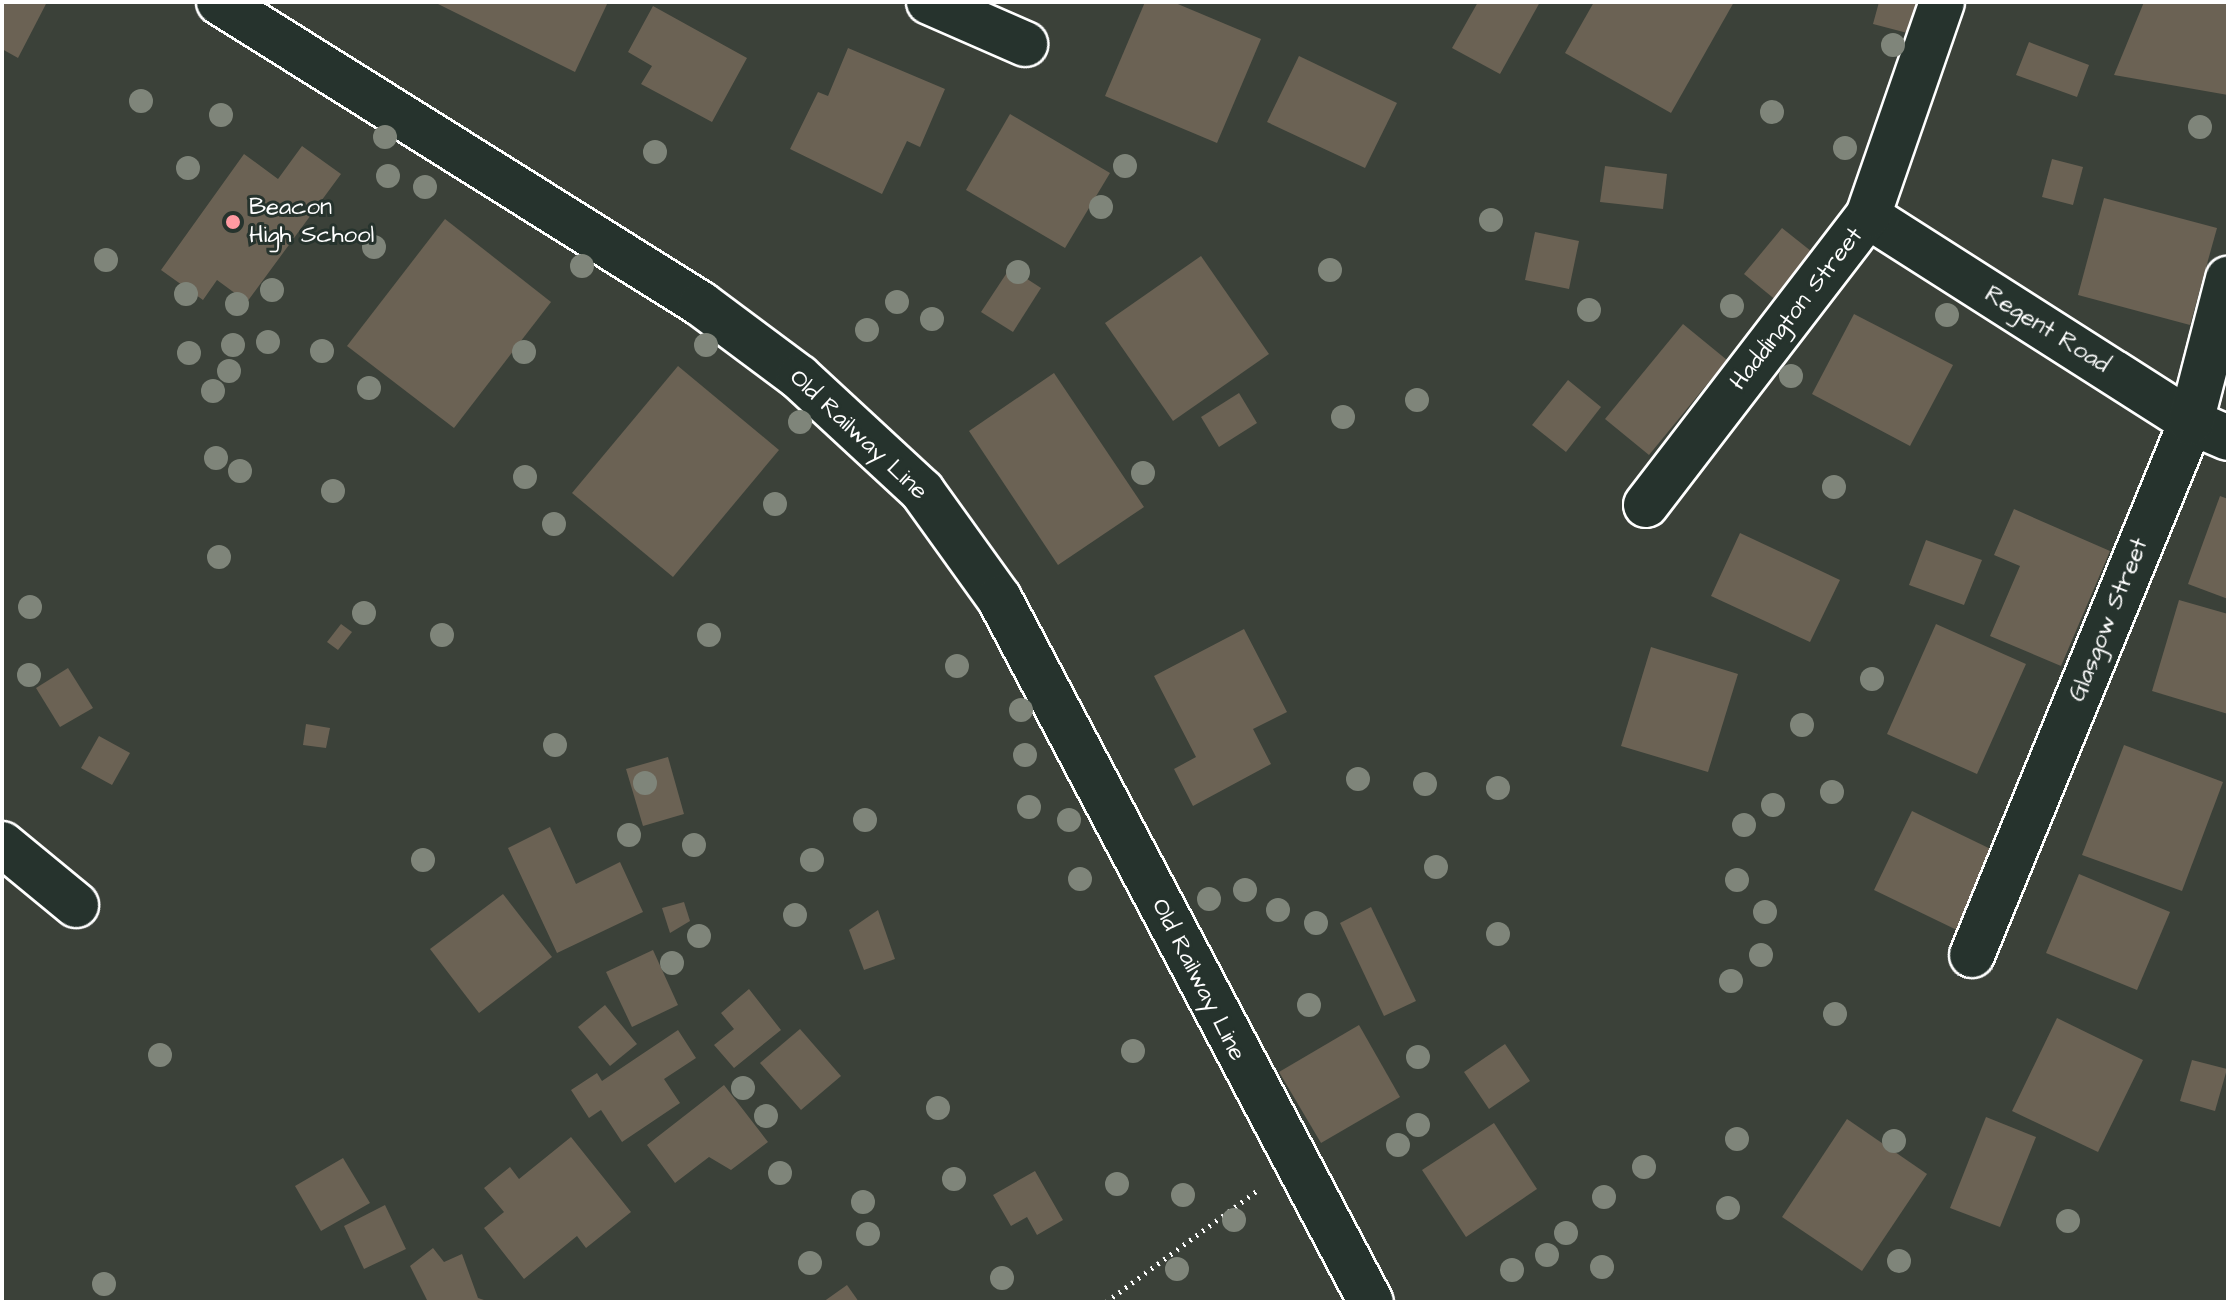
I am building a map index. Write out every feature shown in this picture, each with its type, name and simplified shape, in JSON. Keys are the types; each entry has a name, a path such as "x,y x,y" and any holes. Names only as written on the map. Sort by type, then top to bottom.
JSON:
{"street":[{"path":"929,2 1025,44"},
{"name":"Haddington Street","path":"1646,505 1868,216 1942,2"},
{"name":"Old Railway Line","path":"234,6 701,304 799,377 922,491 999,598 1292,1165 1371,1302"},
{"name":"Regent Road","path":"1868,216 2210,430"},
{"name":"Glasgow Street","path":"1972,955 2210,430 2228,279"},
{"path":"2,844 76,905"}],"path":[{"path":"1106,1302 1292,1165"}],"building":[{"path":"2,2 47,2 18,58 2,49"},
{"path":"434,2 608,2 575,72"},
{"path":"1145,2 1173,2 1261,39 1217,143 1105,96"},
{"path":"1478,2 1540,2 1500,74 1452,48"},
{"path":"1594,2 1734,2 1671,113 1565,53"},
{"path":"1879,2 1924,2 1915,35 1873,24"},
{"path":"2144,2 2228,2 2228,95 2114,75"},
{"path":"653,6 747,58 712,122 641,84 652,66 628,52"},
{"path":"2029,42 2089,65 2077,97 2016,75"},
{"path":"848,48 945,89 920,147 907,141 882,194 790,149 818,92 828,96"},
{"path":"1299,56 1397,103 1365,168 1267,122"},
{"path":"1010,114 1110,173 1065,248 966,190"},
{"path":"302,146 341,174 247,302 217,280 203,300 161,270 244,154 278,179"},
{"path":"2052,159 2083,167 2073,205 2042,197"},
{"path":"1605,166 1667,174 1663,209 1600,202"},
{"path":"2104,198 2217,228 2190,325 2078,295"},
{"path":"445,219 551,302 454,428 347,346"},
{"path":"1782,228 1821,259 1783,306 1744,274"},
{"path":"1535,232 1579,241 1569,289 1525,280"},
{"path":"1201,256 1269,354 1173,421 1105,323"},
{"path":"1010,268 1041,288 1013,332 981,312"},
{"path":"1854,314 1953,365 1910,446 1812,394"},
{"path":"1683,324 1727,360 1649,455 1605,419"},
{"path":"678,366 779,450 673,577 572,493"},
{"path":"1054,373 1144,507 1058,565 969,431"},
{"path":"1568,380 1601,407 1566,452 1532,425"},
{"path":"1239,393 1257,423 1219,447 1201,417"},
{"path":"2220,496 2228,499 2228,599 2188,584"},
{"path":"2014,509 2110,551 2061,666 1990,636 2020,566 1994,555"},
{"path":"1740,533 1840,580 1810,642 1711,596"},
{"path":"1926,540 1982,560 1964,605 1909,585"},
{"path":"2179,600 2228,614 2228,714 2152,691"},
{"path":"341,624 352,632 338,650 327,642"},
{"path":"1936,624 2026,664 1977,774 1887,734"},
{"path":"1244,629 1287,712 1253,729 1271,764 1193,806 1174,769 1196,757 1154,676"},
{"path":"1651,647 1738,674 1708,772 1621,746"},
{"path":"68,668 93,708 60,727 36,688"},
{"path":"306,724 330,728 326,748 303,745"},
{"path":"99,736 130,753 112,785 81,768"},
{"path":"2124,745 2223,782 2182,891 2082,855"},
{"path":"668,757 684,814 643,826 626,769"},
{"path":"1912,811 1999,853 1961,932 1874,890"},
{"path":"550,827 576,884 620,862 643,912 557,953 508,848"},
{"path":"2079,874 2170,912 2137,990 2046,953"},
{"path":"503,894 552,957 479,1013 430,949"},
{"path":"684,902 690,921 670,933 662,908"},
{"path":"1371,907 1416,1001 1384,1016 1340,923"},
{"path":"878,910 895,959 864,970 849,930"},
{"path":"653,950 678,1005 632,1027 606,972"},
{"path":"749,989 781,1030 734,1068 714,1045 734,1029 721,1013"},
{"path":"605,1005 637,1044 610,1066 578,1027"},
{"path":"2057,1018 2143,1060 2098,1152 2012,1111"},
{"path":"1359,1025 1400,1097 1321,1143 1279,1072"},
{"path":"800,1029 841,1076 801,1110 760,1063"},
{"path":"678,1030 696,1058 664,1079 680,1103 622,1142 601,1110 589,1118 571,1090 597,1073 602,1081"},
{"path":"1505,1044 1530,1081 1489,1109 1464,1072"},
{"path":"2192,1060 2227,1069 2215,1111 2180,1101"},
{"path":"724,1085 768,1142 731,1170 709,1157 675,1183 647,1145"},
{"path":"1986,1117 2036,1137 2000,1227 1950,1208"},
{"path":"1847,1119 1927,1174 1862,1271 1782,1217"},
{"path":"1494,1123 1537,1189 1466,1237 1422,1170"},
{"path":"571,1137 631,1212 586,1248 577,1236 524,1279 484,1228 504,1212 484,1188 510,1167 519,1179"},
{"path":"343,1158 370,1203 321,1231 295,1186"},
{"path":"1035,1171 1063,1220 1037,1235 1027,1217 1011,1226 993,1195"},
{"path":"385,1205 406,1249 364,1269 344,1226"},
{"path":"433,1248 444,1262 462,1254 478,1298 490,1302 428,1302 410,1266"},
{"path":"847,1285 859,1302 823,1302"}],"place":[{"name":"Beacon High School","path":"233,222"}]}
